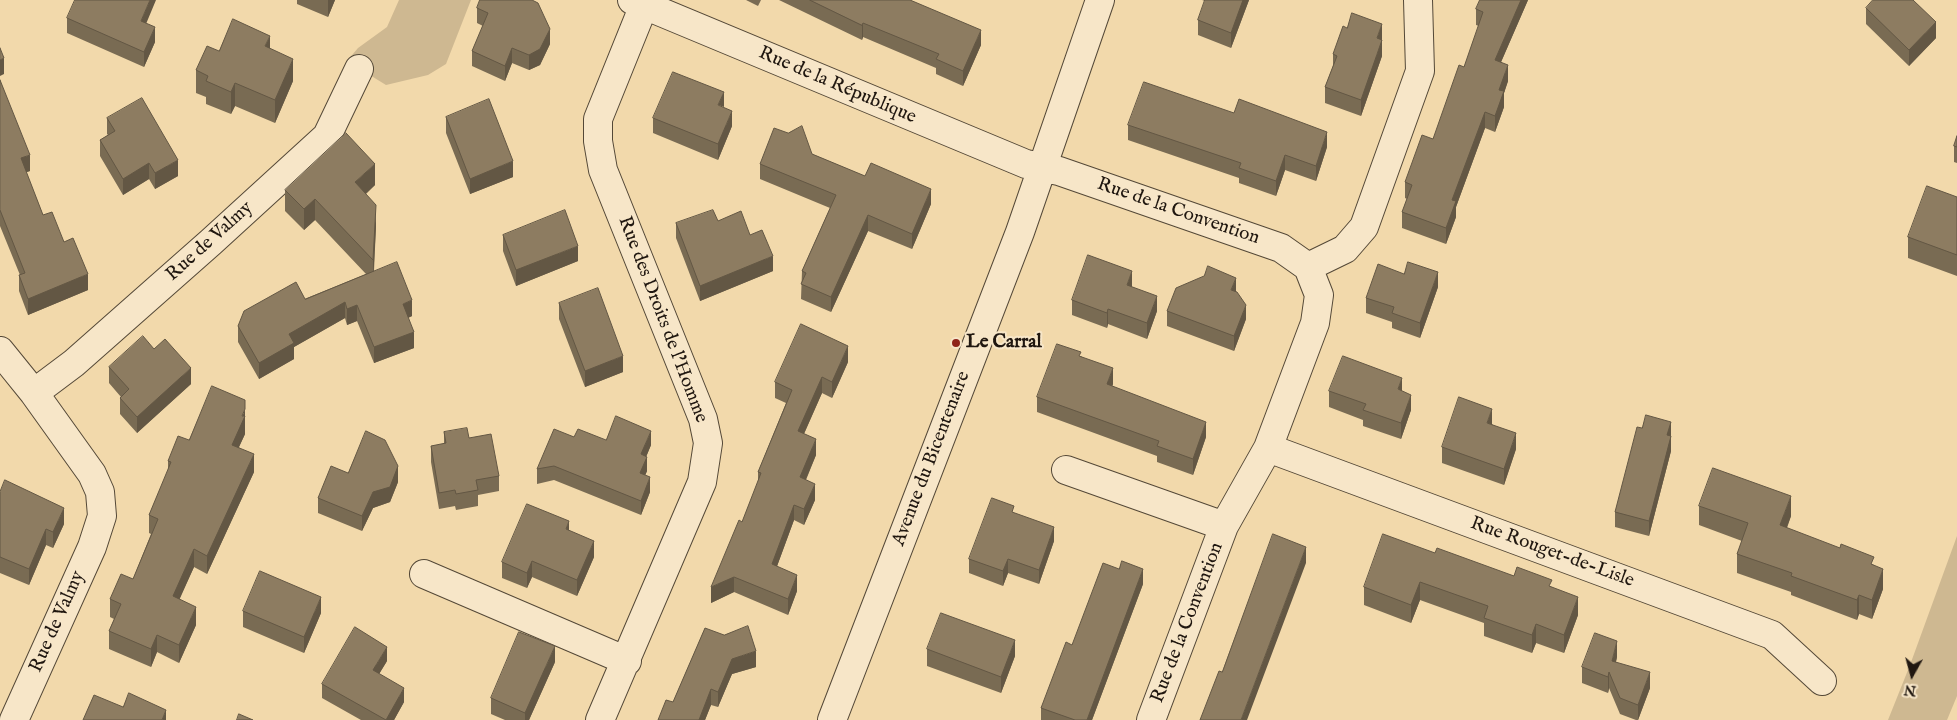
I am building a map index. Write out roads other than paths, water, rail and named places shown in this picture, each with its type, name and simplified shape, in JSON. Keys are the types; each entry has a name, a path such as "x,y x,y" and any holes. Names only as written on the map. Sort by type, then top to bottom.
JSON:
{"street":[{"name":"Avenue du Bicentenaire","path":"832,720 1020,232 1100,0"},
{"path":"1308,267 1345,249 1364,227 1420,71 1418,0"},
{"name":"Rue de la République","path":"638,2 1012,159 1043,168"},
{"name":"Rue des Droits de l'Homme","path":"600,720 627,661 702,482 708,443 703,419 604,170 598,141 598,119 638,2"},
{"name":"Rue de Valmy","path":"34,393 74,363 212,242 327,136 359,69"},
{"name":"Rue de la Convention","path":"1043,168 1059,171 1281,248 1308,267 1318,295 1315,323 1268,448 1224,526 1151,720"},
{"name":"Rue de Valmy","path":"0,351 34,393 92,474 100,492 102,516 92,547 14,720"},
{"name":"Rue Rouget-de-Lisle","path":"1268,448 1772,634 1822,680"},
{"name":"Rue de la Convention","path":"1066,470 1224,526"},
{"path":"424,574 627,661"}],"place":[{"name":"Le Carral","path":"956,343"}]}
